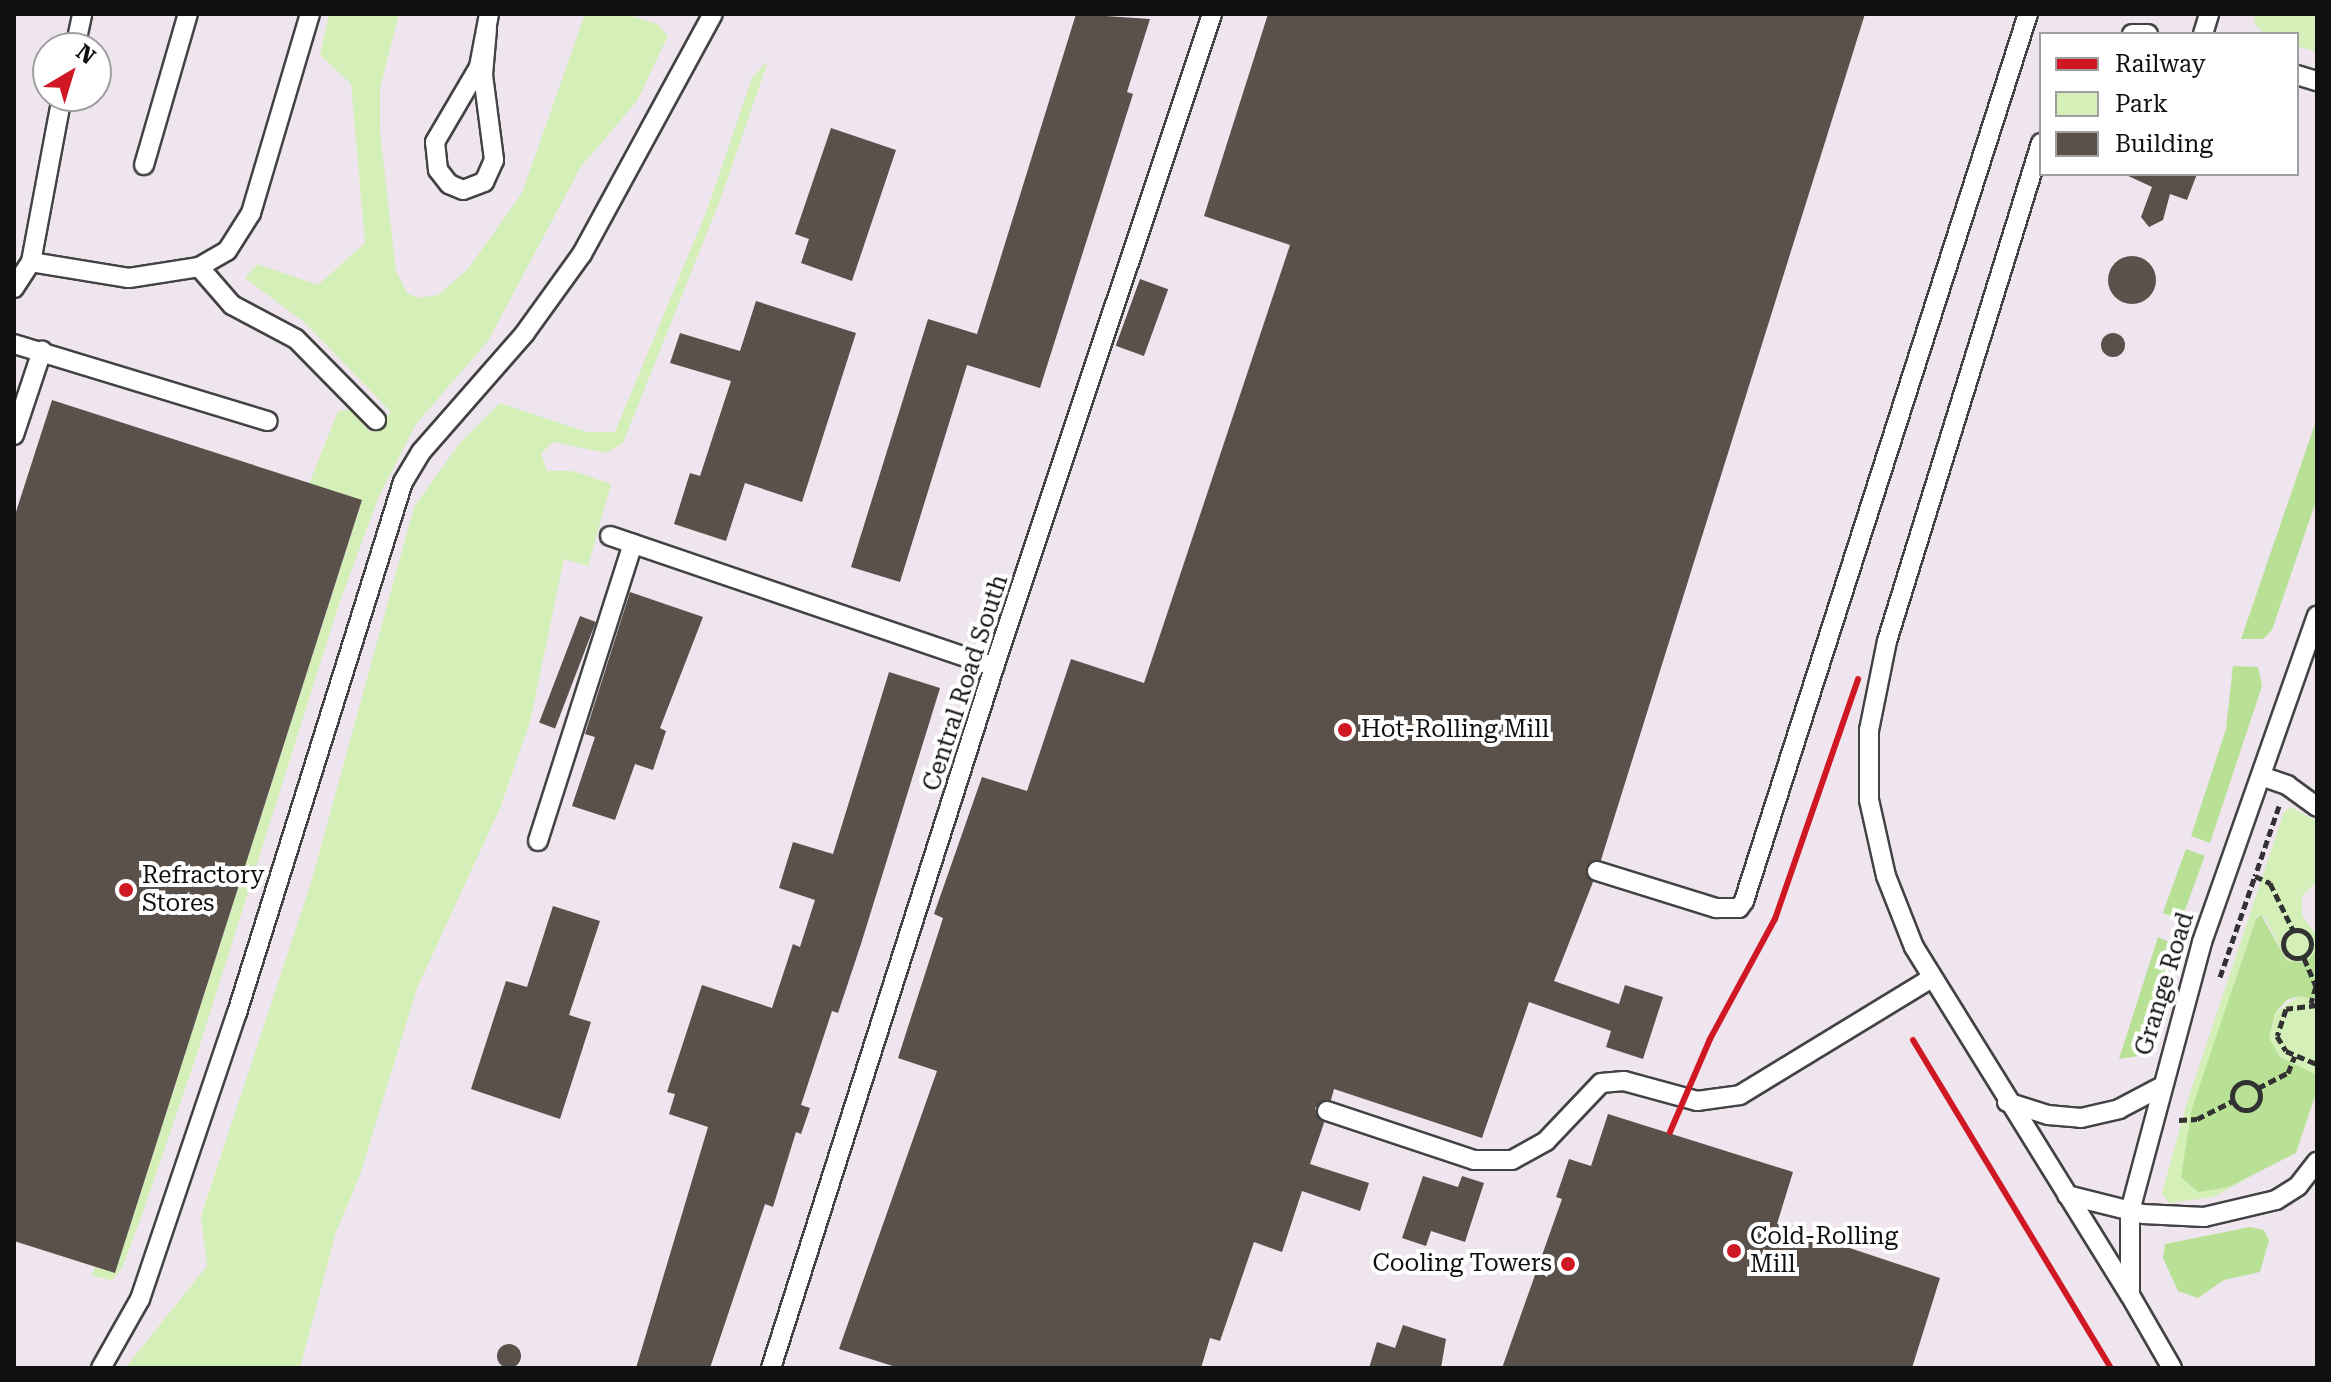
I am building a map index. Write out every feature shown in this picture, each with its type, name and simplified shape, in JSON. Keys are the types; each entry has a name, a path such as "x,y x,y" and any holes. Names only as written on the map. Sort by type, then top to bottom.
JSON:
{"lane":[{"path":"144,165 188,14"},
{"path":"31,262 129,278 199,267 227,251 251,213 310,14"},
{"path":"101,1368 130,1322 145,1284 403,482 421,452 533,322 576,264 713,14"},
{"name":"Central Road South","path":"771,1368 994,667 1212,14"},
{"path":"1597,871 1716,908 1739,908 1744,901 2028,14"},
{"path":"488,22 483,75 494,160 484,182 463,190 449,184 438,170 435,142 476,75 488,22"},
{"path":"14,288 31,262 59,112"},
{"path":"2039,149 1887,641 1869,730 1874,831 1902,921 1932,978 2130,1295"},
{"path":"199,267 232,305 296,339 376,420"},
{"path":"14,344 268,421"},
{"path":"14,435 42,351"},
{"path":"610,536 994,667"},
{"path":"538,841 633,544"},
{"name":"Grange Road","path":"2172,1368 2130,1295 2130,1211 2159,1088 2202,942 2317,616"},
{"path":"2261,776 2287,785 2317,807"},
{"path":"1327,1111 1474,1160 1512,1160 1546,1141 1601,1083 1624,1081 1697,1101 1740,1095 1932,978"},
{"path":"2007,1102 2048,1115 2081,1118 2119,1109 2159,1088"},
{"path":"2067,1195 2130,1211 2187,1218 2251,1209 2298,1186 2317,1162"}],"path":[{"path":"2287,785 2255,876 2270,883 2293,930 2310,937 2312,946 2304,958 2295,959 2284,950 2284,941 2293,930"},
{"path":"2304,958 2316,986 2314,1004 2286,1009 2278,1023 2281,1044 2295,1056 2317,1064"},
{"path":"2233,1101 2234,1088 2241,1082 2258,1088 2288,1073 2295,1056"},
{"path":"2233,1101 2248,1110 2261,1097 2258,1088"},
{"path":"2171,1118 2197,1119 2233,1101"}],"shaded area":[{"path":"14,14 2317,14 2317,1368 14,1368"}],"green space":[{"path":"329,14 399,14 380,88 380,132 396,271 407,293 419,298 438,295 468,269 522,193 585,14 626,14 657,24 668,36 637,101 580,168 488,341 416,424 379,496 338,607 197,1054 142,1215 122,1268 112,1280 92,1276 95,1267 115,1273 362,501 309,484 338,411 351,410 370,432 391,412 304,322 245,278 257,264 318,285 365,243 351,84 320,55"},
{"path":"2254,14 2317,14 2317,52 2299,47 2299,32 2263,32 2255,24"},
{"path":"768,61 722,195 623,443 606,453 553,442 541,454 547,471 573,471 611,484 588,566 564,559 530,722 500,808 417,988 360,1175 336,1232 300,1368 125,1368 207,1266 201,1216 311,883 414,507 459,444 500,403 587,432 615,432 707,210 752,78"},
{"path":"2317,418 2317,498 2272,630 2263,639 2241,639"},
{"path":"2233,666 2258,667 2262,686 2210,843 2191,836 2226,729"},
{"path":"2291,807 2317,821 2317,881 2302,896 2302,916 2315,933 2317,949 2306,962 2287,961 2265,918 2258,915 2192,1108 2229,1187 2258,1173 2213,1197 2169,1203 2162,1193 2188,1099 2284,812"},
{"path":"2186,849 2205,856 2182,920 2163,913"},
{"path":"2261,915 2287,961 2306,962 2317,949 2317,1000 2299,996 2287,1000 2275,1013 2269,1038 2280,1057 2317,1075 2317,1090 2296,1153 2229,1187 2198,1192 2181,1177 2192,1108 2256,919"},
{"path":"2158,937 2173,944 2176,954 2139,1056 2119,1059"},
{"path":"2299,996 2317,1000 2317,1075 2280,1057 2269,1038 2275,1013"},
{"path":"2250,1227 2264,1230 2269,1240 2260,1272 2224,1280 2198,1298 2178,1291 2163,1258 2165,1244"}],"building":[{"path":"1076,14 1150,19 1127,92 1133,94 1040,388 967,365 900,582 851,567 928,319 977,334"},
{"name":"Hot-Rolling Mill","path":"1268,14 1865,14 1601,860 1586,867 1593,882 1554,981 1619,1004 1625,985 1663,997 1643,1059 1606,1047 1611,1031 1529,1002 1482,1138 1334,1089 1331,1100 1315,1108 1324,1123 1310,1164 1369,1183 1360,1211 1302,1191 1282,1252 1254,1242 1220,1341 1210,1338 1201,1368 899,1368 839,1349 937,1071 898,1058 943,918 934,914 982,777 1027,791 1071,659 1144,683 1290,245 1204,216"},
{"path":"831,128 896,150 852,281 801,263 809,239 795,234"},
{"path":"2128,176 2196,176 2187,200 2170,194 2163,220 2149,227 2141,217 2152,187"},
{"path":"2132,256 2149,263 2156,280 2149,297 2132,304 2115,297 2108,280 2115,263"},
{"path":"1140,279 1168,289 1144,356 1116,346"},
{"path":"756,301 856,333 802,502 745,483 726,541 674,524 690,473 700,476 731,381 670,363 680,333 740,351"},
{"path":"2113,333 2121,337 2125,345 2121,353 2113,357 2105,353 2101,345 2105,337"},
{"name":"Refractory Stores","path":"52,400 362,500 115,1273 14,1241 14,518"},
{"path":"630,592 703,617 660,728 666,731 653,770 635,764 615,820 572,806 595,737 585,734"},
{"path":"580,616 596,622 555,729 539,722"},
{"path":"889,672 940,688 838,1013 832,1011 801,1105 810,1108 801,1134 796,1132 773,1207 765,1204 710,1368 636,1368 708,1127 669,1114 675,1094 667,1092 702,985 772,1008 793,944 800,947 815,900 779,888 793,842 833,854"},
{"path":"553,906 600,921 569,1015 591,1022 560,1119 471,1089 506,981 527,987"},
{"name":"Cold-Rolling Mill","path":"1608,1114 1793,1172 1777,1224 1940,1278 1912,1368 1502,1368 1562,1199 1556,1197 1569,1159 1591,1166"},
{"path":"1423,1176 1458,1187 1462,1176 1484,1183 1465,1242 1431,1231 1426,1246 1402,1238"},
{"path":"1403,1325 1446,1339 1441,1368 1369,1368 1377,1342 1395,1348"},
{"path":"509,1344 520,1351 521,1356 514,1367 509,1368 498,1361 497,1356 504,1345"}],"railway":[{"path":"1670,1132 1710,1039 1775,919 1858,679"},
{"path":"1913,1040 2111,1368"}],"place":[{"name":"Hot-Rolling Mill","path":"1345,730"},
{"name":"Refractory Stores","path":"126,890"},
{"name":"Cold-Rolling Mill","path":"1734,1251"},
{"name":"Cooling Towers","path":"1568,1264"}]}
